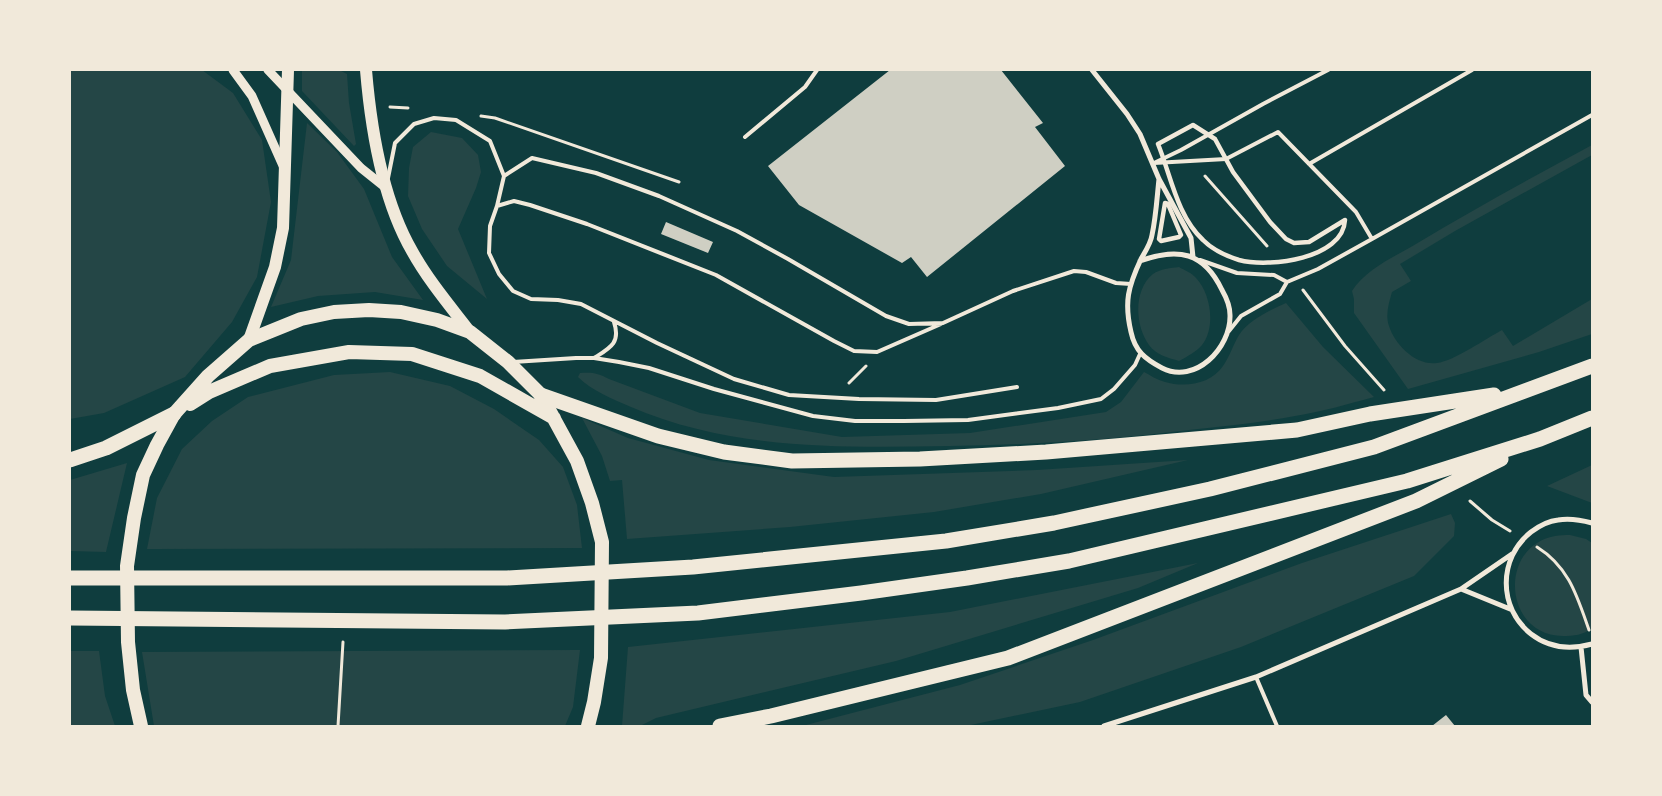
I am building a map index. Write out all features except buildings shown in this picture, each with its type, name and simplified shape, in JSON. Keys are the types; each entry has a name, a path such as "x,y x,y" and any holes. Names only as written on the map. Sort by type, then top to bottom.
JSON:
{"highway":[{"path":"141,726 133,690 128,642 127,566 143,475 157,445 174,414 208,376 249,340 301,319 334,312 369,310 401,312 428,318 470,332 508,362 541,395 577,461 592,503 602,542 601,658 588,726"},
{"path":"70,460 106,448 174,414 209,392 270,366 349,352 412,354 480,376 554,418"},
{"path":"70,578 506,578 693,567 946,541 1054,523 1210,489 1374,447 1592,366"},
{"path":"541,395 658,436 724,452 792,461 920,459 1046,452 1296,430 1370,414 1526,390"},
{"path":"70,618 505,622 698,613 860,593 1070,561 1407,481 1540,439 1592,418"},
{"path":"720,726 771,716 1008,658 1416,502 1540,439"}],"main road":[{"path":"249,340 274,267 283,228 288,70"},
{"path":"366,70 372,122 387,188 397,220 411,250 425,272 470,332"}],"street":[{"path":"233,70 252,96 284,168"},
{"path":"268,70 361,168 387,188"},
{"path":"1092,70 1127,114 1140,134 1159,178 1190,238 1193,257"},
{"path":"1193,125 1207,134 1215,139 1233,172 1265,215 1286,239 1294,243 1309,242 1345,220 1342,234 1335,242 1308,256 1280,262 1262,263 1239,260 1217,251 1202,240 1190,224 1178,199 1158,144 1193,125"},
{"path":"1140,261 1157,255 1176,253 1193,257 1200,260 1217,280 1228,302 1230,315 1226,334 1219,349 1203,366 1184,372 1163,369 1140,354 1132,337 1127,302 1131,284 1140,261 1152,237 1159,178"},
{"path":"1165,203 1168,204 1181,233 1179,237 1162,241 1159,239 1165,203"},
{"path":"1592,523 1576,519 1556,520 1539,526 1523,538 1512,554 1506,572 1505,591 1510,609 1522,627 1539,640 1560,647 1581,647 1592,644"},
{"path":"1104,726 1256,677 1461,590 1512,554"},
{"path":"1461,590 1510,609"},
{"path":"1581,647 1586,695 1592,702"}],"lane":[{"path":"745,137 805,87 818,70"},
{"path":"1154,163 1328,70"},
{"path":"1309,164 1472,70"},
{"path":"1226,334 1241,316 1280,294 1287,282 1318,269 1592,115"},
{"path":"387,188 395,143 414,124 434,118 456,120 490,141 504,176 490,226 489,253 499,274 513,291 531,299 558,300 581,304 614,322 734,379 789,395 936,400 1017,387"},
{"path":"1154,163 1226,159 1278,132 1356,212 1372,239"},
{"path":"504,176 532,158 596,173 659,196 738,232 896,321 908,324 943,322"},
{"path":"497,206 514,201 530,205 587,224 716,275 854,350 877,352 1014,291 1074,271 1086,272 1116,283 1131,284"},
{"path":"1200,260 1237,274 1274,275 1287,282"},
{"path":"594,358 610,348 616,339 617,330 614,322"},
{"path":"508,362 594,358 649,368 714,390 813,416 855,421 904,421 968,420 1058,408 1101,399 1114,389 1135,364 1140,354"},
{"path":"1256,677 1277,726"}],"path":[{"path":"389,100 390,108 414,108"},
{"path":"476,115 495,118 679,182"},
{"path":"823,397 851,382 867,366 877,352"},
{"path":"1470,501 1492,520 1546,552 1567,574 1592,639"},
{"path":"338,726 344,621"}],"shaded area":[{"path":"70,70 202,70 233,93 262,140 271,202 257,277 232,322 185,377 104,413 70,419"},
{"path":"302,70 339,70 347,74 349,103 356,144 354,146 302,91"},
{"path":"307,123 337,152 364,189 392,257 423,300 375,292 318,296 271,307 291,260"},
{"path":"431,132 462,138 478,155 481,172 458,229 487,299 447,266 422,229 408,196 409,168 413,147"},
{"path":"1592,145 1592,155 1455,231 1400,264 1411,281 1392,292 1387,317 1392,333 1401,347 1414,358 1429,363 1437,363 1452,358 1502,330 1513,346 1592,299 1592,334 1539,352 1408,389 1354,313 1352,291 1358,283 1390,259"},
{"path":"1179,267 1196,278 1201,285 1208,301 1210,320 1209,329 1202,345 1179,361 1159,354 1149,345 1141,328 1138,308 1142,289 1153,274 1162,270"},
{"path":"1286,303 1323,347 1374,397 1325,410 1282,418 1129,437 979,445 828,446 747,439 708,432 669,421 631,407 596,391 578,377 580,373 598,374 700,413 842,437 970,433 1106,412 1121,402 1144,372 1159,380 1173,384 1181,385 1205,381 1223,366 1239,335 1248,325 1267,312"},
{"path":"390,372 450,386 494,409 539,440 563,467 577,505 582,548 147,549 157,498 182,449 212,421 248,397 334,375"},
{"path":"582,418 628,438 709,460 834,477 1037,470 1188,460 1041,494 934,512 790,527 627,539 622,480 610,481 602,456"},
{"path":"127,463 106,552 70,551 70,480"},
{"path":"1592,465 1592,503 1547,486"},
{"path":"1451,514 1455,523 1454,536 1414,576 1241,647 1080,702 966,726 802,726 960,685 1093,640 1302,563"},
{"path":"1570,535 1586,539 1592,543 1592,628 1582,634 1563,636 1543,632 1529,622 1519,607 1515,590 1516,572 1523,556 1536,543 1555,536"},
{"path":"1198,563 1138,588 896,661 656,718 640,726 622,726 628,647 950,612"},
{"path":"580,650 573,707 565,726 154,726 142,652"},
{"path":"70,651 99,651 105,696 115,726 70,726"}]}
